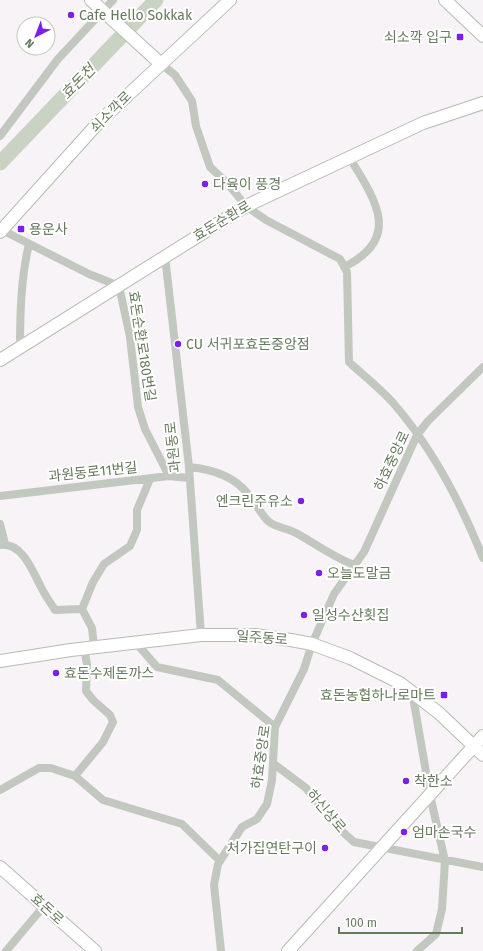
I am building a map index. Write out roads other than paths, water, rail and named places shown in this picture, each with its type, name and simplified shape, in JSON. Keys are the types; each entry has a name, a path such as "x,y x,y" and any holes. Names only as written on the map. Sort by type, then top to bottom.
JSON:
{"street":[{"path":"91,0 175,75 192,101 196,126 210,168 228,184 246,206 266,220 340,259 347,272 349,362 393,403 411,424 442,472 464,511 483,558"},
{"path":"0,136 58,59 106,14 113,0"},
{"name":"쇠소깍로","path":"1,231 99,122 230,0"},
{"path":"445,0 483,36"},
{"name":"효돈순환로","path":"0,360 246,206 423,122 483,103"},
{"path":"344,266 362,257 368,251 376,239 380,228 375,206 366,185 349,157"},
{"path":"1,231 89,274 118,286"},
{"path":"20,348 22,294 25,260 29,244"},
{"name":"과원동로","path":"165,256 189,467 201,636"},
{"name":"효돈순환로180번길","path":"118,286 130,337 138,407 145,429 169,476"},
{"name":"하효중앙로","path":"221,951 214,885 220,861 242,827 257,819 267,804 274,764 275,727 304,669 312,644 334,594 364,552 417,435 428,421 483,367"},
{"path":"189,467 217,473 234,480 249,494 268,521 280,528 295,532 337,558 354,565"},
{"name":"과원동로11번길","path":"0,496 169,476 189,478"},
{"path":"82,608 104,564 130,546 137,530 137,510 150,479"},
{"path":"0,524 2,545 21,553 30,564 40,586 55,610 82,608"},
{"path":"75,776 103,742 113,722 110,715 93,700 86,691 87,664 92,628 82,608"},
{"name":"일주동로","path":"2,660 201,636 255,635 312,644 365,664 411,690 483,755"},
{"path":"136,643 158,667 218,680 275,727"},
{"path":"411,690 430,795 445,861 442,909 436,934 417,951"},
{"path":"288,951 483,736"},
{"name":"하신상로","path":"274,764 306,788 336,825 354,842 381,849 483,867"},
{"path":"0,790 39,768 51,768 75,776 103,800 182,824 220,861"},
{"name":"효돈로","path":"0,866 95,951"},
{"path":"6,951 44,906"}],"waterway":[{"name":"효돈천","path":"0,163 156,0"}],"place":[{"name":"Cafe Hello Sokkak","path":"71,15"},
{"name":"쇠소깍 입구","path":"460,37"},
{"name":"다육이 풍경","path":"205,184"},
{"name":"용운사","path":"21,229"},
{"name":"CU 서귀포효돈중앙점","path":"178,344"},
{"name":"엔크린주유소","path":"301,501"},
{"name":"오늘도말금","path":"319,573"},
{"name":"일성수산횟집","path":"304,615"},
{"name":"효돈수제돈까스","path":"56,673"},
{"name":"효돈농협하나로마트","path":"444,695"},
{"name":"착한소","path":"406,781"},
{"name":"엄마손국수","path":"404,832"},
{"name":"처가집연탄구이","path":"325,848"}]}
